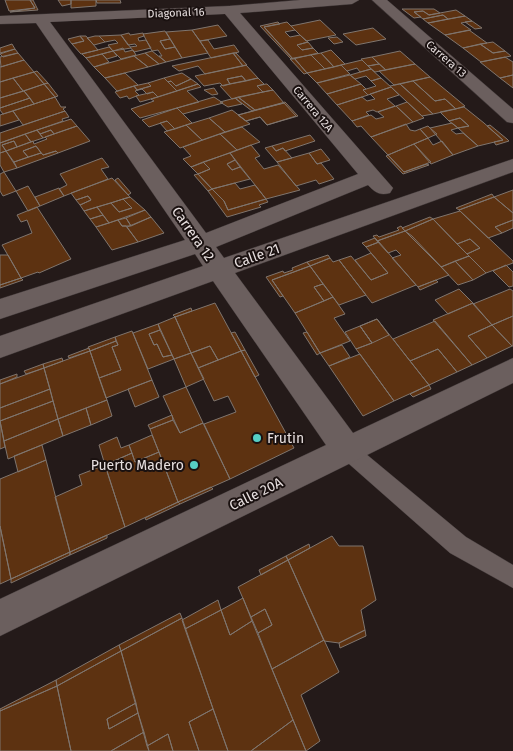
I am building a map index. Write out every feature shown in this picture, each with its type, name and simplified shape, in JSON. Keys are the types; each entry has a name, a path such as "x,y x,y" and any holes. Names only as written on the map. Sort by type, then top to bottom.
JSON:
{"street":[{"name":"Diagonal 16","path":"0,20 50,14 229,10 312,1 352,0"},
{"name":"Carrera 13","path":"379,0 513,118"},
{"name":"Carrera 12A","path":"229,10 371,176 400,205"},
{"name":"Carrera 12","path":"50,14 200,244 347,450"},
{"name":"Calle 21","path":"0,347 513,165"},
{"path":"0,309 200,244 371,176"},
{"name":"Calle 20A","path":"0,618 513,370"}],"lane":[{"path":"347,450 458,545 513,577"}],"building":[{"path":"5,0 30,0 35,8 9,11"},
{"path":"30,0 33,0 38,10 10,12 35,8"},
{"path":"58,0 71,0 71,4 62,6"},
{"path":"71,0 96,0 96,6 71,8"},
{"path":"96,0 120,0 121,3 97,3"},
{"path":"402,9 434,9 440,13 429,15 423,11 414,12 421,17 414,18"},
{"path":"456,10 465,16 448,19 443,15 423,19 414,12 423,11 429,15"},
{"path":"443,15 448,19 428,23 423,19"},
{"path":"465,16 472,21 461,23 471,30 445,35 428,23"},
{"path":"320,20 336,35 306,41 291,26"},
{"path":"472,21 482,28 475,29 465,22"},
{"path":"278,22 280,24 264,27 293,59 260,26"},
{"path":"287,22 295,30 285,32 290,37 300,35 308,42 297,45 302,50 313,48 318,53 293,59 264,27"},
{"path":"218,25 227,36 200,41 192,30"},
{"path":"373,28 386,39 356,45 343,34"},
{"path":"192,30 208,53 182,58 166,32"},
{"path":"469,30 487,43 463,48 445,35"},
{"path":"165,31 170,39 160,41 165,49 175,47 182,58 166,62 159,56 162,56 158,50 152,51 143,34"},
{"path":"129,33 130,35 143,33 144,36 138,38 139,41 146,40 151,48 134,52 130,47 137,46 135,44 128,45 121,35"},
{"path":"121,35 131,48 113,51 108,45 118,43 115,40 105,42 99,36"},
{"path":"80,36 84,41 72,44 68,39"},
{"path":"80,36 86,36 98,50 81,54 72,44 84,41"},
{"path":"99,36 105,42 94,45 87,38"},
{"path":"337,37 343,42 334,44 328,38"},
{"path":"170,39 175,47 165,49 160,41"},
{"path":"208,40 214,49 234,45 239,52 211,58 200,41"},
{"path":"308,42 313,48 302,50 297,45"},
{"path":"493,42 505,51 493,53 480,44"},
{"path":"12,44 15,49 0,53 0,48"},
{"path":"480,44 493,53 505,51 511,56 481,62 463,48"},
{"path":"109,47 113,51 86,58 82,54"},
{"path":"123,48 125,52 133,50 136,55 121,59 113,51"},
{"path":"15,49 18,53 3,57 0,54"},
{"path":"331,50 345,64 334,67 321,53"},
{"path":"113,51 117,56 107,59 102,54"},
{"path":"152,51 166,62 159,64 145,53"},
{"path":"400,51 415,64 386,70 372,57"},
{"path":"18,53 24,60 1,67 0,57"},
{"path":"145,53 159,64 148,67 134,56"},
{"path":"233,53 243,66 205,74 198,66 179,71 172,66"},
{"path":"233,53 236,53 247,65 243,66"},
{"path":"321,53 334,67 325,69 311,55"},
{"path":"102,54 109,62 94,67 86,58"},
{"path":"311,55 325,69 307,73 294,58"},
{"path":"134,56 148,67 105,78 94,67"},
{"path":"372,57 379,64 368,66 361,59"},
{"path":"505,57 513,62 513,75 500,78 480,62"},
{"path":"294,58 307,73 304,74 290,59"},
{"path":"24,60 34,72 0,82 0,67"},
{"path":"362,60 371,69 360,72 357,68 347,71 341,65"},
{"path":"379,64 386,70 375,72 368,66"},
{"path":"415,64 430,77 394,85 379,71"},
{"path":"246,65 258,78 246,81 242,76 227,79 230,84 223,86 220,83 204,86 195,76"},
{"path":"341,65 350,74 317,83 307,73"},
{"path":"371,69 381,78 371,81 366,76 355,79 350,75"},
{"path":"37,71 48,83 44,84 34,72"},
{"path":"34,72 44,84 23,91 13,78"},
{"path":"125,73 138,85 117,91 105,78"},
{"path":"182,73 191,79 176,86 164,78"},
{"path":"350,75 361,84 327,94 317,83"},
{"path":"513,75 513,88 500,78"},
{"path":"242,76 246,81 230,84 227,79"},
{"path":"430,77 465,106 456,109 445,99 435,101 413,81"},
{"path":"13,78 23,91 0,98 0,82"},
{"path":"164,78 177,91 158,97 153,92 147,94 142,89 135,91 139,95 129,99 127,96 120,98 115,92 134,86 137,90 151,86 148,83"},
{"path":"258,78 264,84 257,86 263,92 232,99 220,86"},
{"path":"381,78 391,87 368,95 363,90 376,86 371,81"},
{"path":"191,79 198,84 177,91 168,82 171,81 176,86"},
{"path":"413,81 435,101 445,99 456,109 433,114 400,84"},
{"path":"48,83 58,96 55,97 44,84"},
{"path":"148,83 151,86 137,90 134,86"},
{"path":"44,84 55,97 34,104 24,91"},
{"path":"198,84 201,87 187,91 199,102 140,118 131,109 154,101 151,99"},
{"path":"267,84 273,90 263,92 257,86"},
{"path":"361,84 366,89 363,90 368,95 337,105 327,94"},
{"path":"400,84 433,114 422,116 390,86"},
{"path":"391,87 399,95 387,99 395,106 377,112 373,110 366,112 369,115 352,121 337,105 362,97 367,101 375,99 370,94"},
{"path":"214,88 218,94 212,95 204,90"},
{"path":"273,90 284,103 255,110 238,97"},
{"path":"24,91 30,98 0,108 0,98"},
{"path":"153,92 158,97 140,102 136,96"},
{"path":"55,97 61,107 66,107 63,109 65,111 23,125 13,111"},
{"path":"214,97 223,103 183,114 177,108"},
{"path":"238,97 255,110 252,111 235,98"},
{"path":"30,98 34,104 3,114 0,110 0,108"},
{"path":"235,98 242,104 228,107 220,102"},
{"path":"285,102 298,116 267,125 260,117 246,121 238,115"},
{"path":"407,102 424,118 413,122 396,106"},
{"path":"284,103 296,116 267,125 260,117 246,121 238,115"},
{"path":"396,106 413,122 371,137 361,126 357,127 352,121 371,115 376,119 384,117 378,112"},
{"path":"464,107 503,140 478,146 458,128 469,126 460,118 449,121 440,112"},
{"path":"177,108 192,123 175,129 167,121 149,127 142,120"},
{"path":"232,110 250,124 225,132 209,118"},
{"path":"13,111 19,120 0,126 0,115"},
{"path":"65,111 69,117 62,119 63,121 0,143 0,133"},
{"path":"209,118 225,132 202,140 186,125"},
{"path":"460,118 469,126 458,128 449,121"},
{"path":"71,119 77,126 54,134 51,130 40,134 37,130"},
{"path":"167,121 175,129 167,131 160,123"},
{"path":"452,123 458,128 451,130 456,134 463,133 478,146 453,155 430,128"},
{"path":"406,124 410,130 420,129 428,138 388,155 371,137"},
{"path":"186,125 202,140 180,148 164,132"},
{"path":"490,125 509,141 496,145 494,142 503,140 487,126"},
{"path":"77,126 90,141 58,153 56,151 43,155 36,146 23,151 28,157 14,162 6,151 33,141 34,144 47,139 45,137"},
{"path":"428,126 437,134 428,138 420,129"},
{"path":"242,127 260,142 237,150 220,134"},
{"path":"37,130 43,138 31,142 25,134"},
{"path":"51,130 54,134 43,138 40,134"},
{"path":"25,134 31,142 17,147 14,141 2,145 6,151 0,153 0,143"},
{"path":"220,134 237,150 191,167 183,159 191,156 183,147"},
{"path":"310,135 315,141 285,151 283,148 276,151 272,146"},
{"path":"428,138 433,145 442,141 453,155 431,164 414,144"},
{"path":"14,141 17,147 6,151 2,145"},
{"path":"414,144 431,162 404,172 388,155"},
{"path":"251,145 260,156 255,158 264,169 278,165 300,190 266,199 230,153"},
{"path":"36,146 41,153 28,157 23,151"},
{"path":"272,146 276,151 283,148 292,158 277,162 265,148"},
{"path":"321,149 330,160 317,164 309,153"},
{"path":"6,151 17,168 4,172 0,165 0,153"},
{"path":"56,151 58,153 17,168 14,162 41,153 43,155"},
{"path":"230,153 235,160 227,164 232,170 240,167 250,179 212,189 198,174 210,169 203,162"},
{"path":"309,153 317,164 321,163 334,179 319,184 316,180 296,186 277,162"},
{"path":"388,155 404,172 427,164 429,165 403,174 386,156"},
{"path":"102,158 109,167 101,169 108,179 64,196 59,189 67,185 60,174"},
{"path":"235,160 240,167 232,170 227,164"},
{"path":"203,162 210,169 198,174 191,167"},
{"path":"4,172 16,191 3,196 0,191 0,174"},
{"path":"198,174 212,189 208,191 194,175"},
{"path":"112,178 130,197 84,211 80,205 91,200 88,196 76,200 71,193"},
{"path":"118,178 131,193 128,195 115,180"},
{"path":"235,183 240,189 255,185 266,199 228,210 224,201 212,189"},
{"path":"28,186 40,206 28,211 16,191"},
{"path":"59,188 64,196 40,206 35,197"},
{"path":"212,189 224,201 228,210 266,199 268,202 259,205 261,207 227,217 208,191"},
{"path":"513,190 513,213 494,197"},
{"path":"492,194 494,197 459,210 456,208"},
{"path":"88,196 91,200 80,205 76,200"},
{"path":"130,197 145,210 109,223 97,207 111,203 119,212 132,208 123,199"},
{"path":"494,197 513,213 513,220 495,227 502,233 488,238 459,210"},
{"path":"123,199 132,208 119,212 111,203"},
{"path":"37,207 71,259 39,273 21,278 2,245 32,233 27,220 21,222 17,215"},
{"path":"97,207 103,215 90,219 84,211"},
{"path":"145,210 151,217 131,226 126,218"},
{"path":"460,211 513,263 486,273 467,254 480,248 470,239 457,244 433,219"},
{"path":"103,215 109,223 96,227 90,219"},
{"path":"151,217 164,233 138,242 127,227"},
{"path":"430,217 433,219 405,231 402,228"},
{"path":"126,218 131,226 122,226 118,220"},
{"path":"433,219 469,256 441,267 405,231"},
{"path":"118,220 122,226 126,226 138,242 112,250 96,227"},
{"path":"513,220 513,228 502,233 495,227"},
{"path":"401,226 405,231 377,241 373,236 377,235 379,237 399,230 397,228"},
{"path":"405,231 449,275 418,287 392,258 401,255 396,250 388,253 377,241"},
{"path":"375,238 379,242 366,247 362,243"},
{"path":"470,239 480,248 467,254 457,244"},
{"path":"379,242 416,285 372,303 339,260 351,256 371,280 388,273 366,247"},
{"path":"371,253 388,273 371,280 355,260"},
{"path":"0,255 8,255 21,278 0,285"},
{"path":"328,255 330,258 310,266 307,262"},
{"path":"469,256 486,273 473,280 455,261"},
{"path":"330,258 333,262 339,260 366,295 339,305 310,266"},
{"path":"455,261 473,280 458,285 441,267"},
{"path":"307,262 310,266 272,280 283,296 280,297 266,277 283,271 284,273 293,270 292,268"},
{"path":"506,265 513,272 513,286 509,287 493,271"},
{"path":"310,266 323,284 314,287 324,301 295,313 272,280"},
{"path":"21,278 23,280 0,288 0,285"},
{"path":"436,280 438,282 420,290 418,287"},
{"path":"323,284 333,297 324,301 314,287"},
{"path":"459,289 473,303 448,314 435,300"},
{"path":"510,289 513,291 513,316 492,325 473,304"},
{"path":"333,297 345,314 334,318 350,341 320,353 295,313"},
{"path":"215,303 241,351 218,360 210,346 191,353 175,317"},
{"path":"473,303 492,325 468,336 487,358 472,365 433,320"},
{"path":"191,308 192,311 175,317 173,315"},
{"path":"513,316 513,346 512,346 492,325"},
{"path":"175,317 191,353 174,359 158,324"},
{"path":"377,319 389,335 372,343 360,326"},
{"path":"377,319 429,385 394,401 356,349 372,343 360,326"},
{"path":"435,321 472,365 457,372 438,349 410,361 393,339"},
{"path":"158,324 160,330 149,334 154,345 157,344 163,357 172,355 174,359 148,369 133,333"},
{"path":"492,325 512,346 487,358 468,336"},
{"path":"360,326 372,343 356,349 345,332"},
{"path":"160,330 172,355 163,357 157,344 154,345 149,334"},
{"path":"132,331 152,380 106,398 99,378 121,370 112,347 118,345 115,337"},
{"path":"235,332 245,350 241,351 231,333"},
{"path":"307,332 320,353 317,355 303,333"},
{"path":"115,337 116,341 90,351 88,347"},
{"path":"116,341 118,345 112,347 121,370 99,378 90,351"},
{"path":"342,345 350,357 329,366 320,353"},
{"path":"210,346 218,360 198,368 191,353"},
{"path":"89,348 90,351 69,358 68,356"},
{"path":"438,349 457,372 429,385 410,361"},
{"path":"245,350 259,375 255,377 241,351"},
{"path":"90,351 107,400 58,419 44,368"},
{"path":"241,351 294,448 230,479 204,424 236,412 228,396 214,401 198,368"},
{"path":"191,353 204,379 186,387 174,359"},
{"path":"360,354 394,401 363,416 329,366"},
{"path":"62,358 63,361 44,368 43,364"},
{"path":"43,364 44,368 26,374 24,371"},
{"path":"44,368 50,389 0,408 0,384"},
{"path":"17,374 17,377 0,384 0,380"},
{"path":"152,380 159,397 135,407 128,389"},
{"path":"429,385 431,389 413,397 410,394"},
{"path":"186,387 203,423 180,433 163,396"},
{"path":"50,389 53,401 0,421 0,408"},
{"path":"107,400 112,416 91,425 86,408"},
{"path":"53,401 58,419 4,441 0,421"},
{"path":"86,408 91,425 63,436 58,419"},
{"path":"172,415 173,420 150,429 148,425"},
{"path":"58,419 63,436 8,459 4,441"},
{"name":"Puerto Madero","path":"173,420 180,433 203,423 230,479 178,502 150,429"},
{"path":"0,421 5,447 0,449"},
{"path":"152,435 159,452 135,462 129,445"},
{"path":"117,437 121,448 129,445 132,453 105,465 99,445"},
{"path":"42,445 46,460 18,472 14,456"},
{"path":"159,452 178,502 125,527 105,465 132,453 135,462"},
{"path":"46,460 70,552 11,579 0,526 0,479"},
{"path":"105,465 125,527 70,552 55,497 82,485 79,475"},
{"path":"211,487 213,489 180,504 178,502"},
{"path":"178,502 180,504 146,520 145,518"},
{"path":"0,526 11,579 0,584"},
{"path":"107,535 107,538 70,555 70,552"},
{"path":"332,536 339,546 363,546 376,600 361,610 365,630 339,643 324,641 288,560"},
{"path":"309,544 310,548 288,560 286,556"},
{"path":"70,552 70,555 11,583 11,579"},
{"path":"286,556 288,560 261,575 259,570"},
{"path":"288,560 324,640 272,669 258,633 272,625 265,609 251,617 238,587"},
{"path":"243,598 252,621 230,635 221,610"},
{"path":"218,600 221,610 185,629 182,620"},
{"path":"265,609 272,625 258,633 251,617"},
{"path":"221,610 230,635 252,621 293,720 251,751 228,751 185,629"},
{"path":"180,613 182,618 121,651 119,645"},
{"path":"182,618 213,709 189,722 199,751 173,751 168,734 147,746 121,651"},
{"path":"365,630 366,636 340,648 339,643"},
{"path":"324,640 339,672 301,695 320,741 306,751 272,669"},
{"path":"119,645 121,651 57,686 56,680"},
{"path":"121,651 136,703 107,719 109,729 138,713 144,732 111,751 71,751 57,686"},
{"path":"56,680 57,686 0,711 0,709"},
{"path":"57,686 71,751 0,751 0,711"},
{"path":"136,703 138,713 109,729 107,719"},
{"path":"213,709 228,751 199,751 189,722"},
{"path":"293,720 306,751 251,751"},
{"path":"144,732 149,751 111,751"},
{"path":"168,734 173,751 149,751 147,746"}],"place":[{"name":"Frutin","path":"257,438"},
{"name":"Puerto Madero","path":"194,465"}]}
